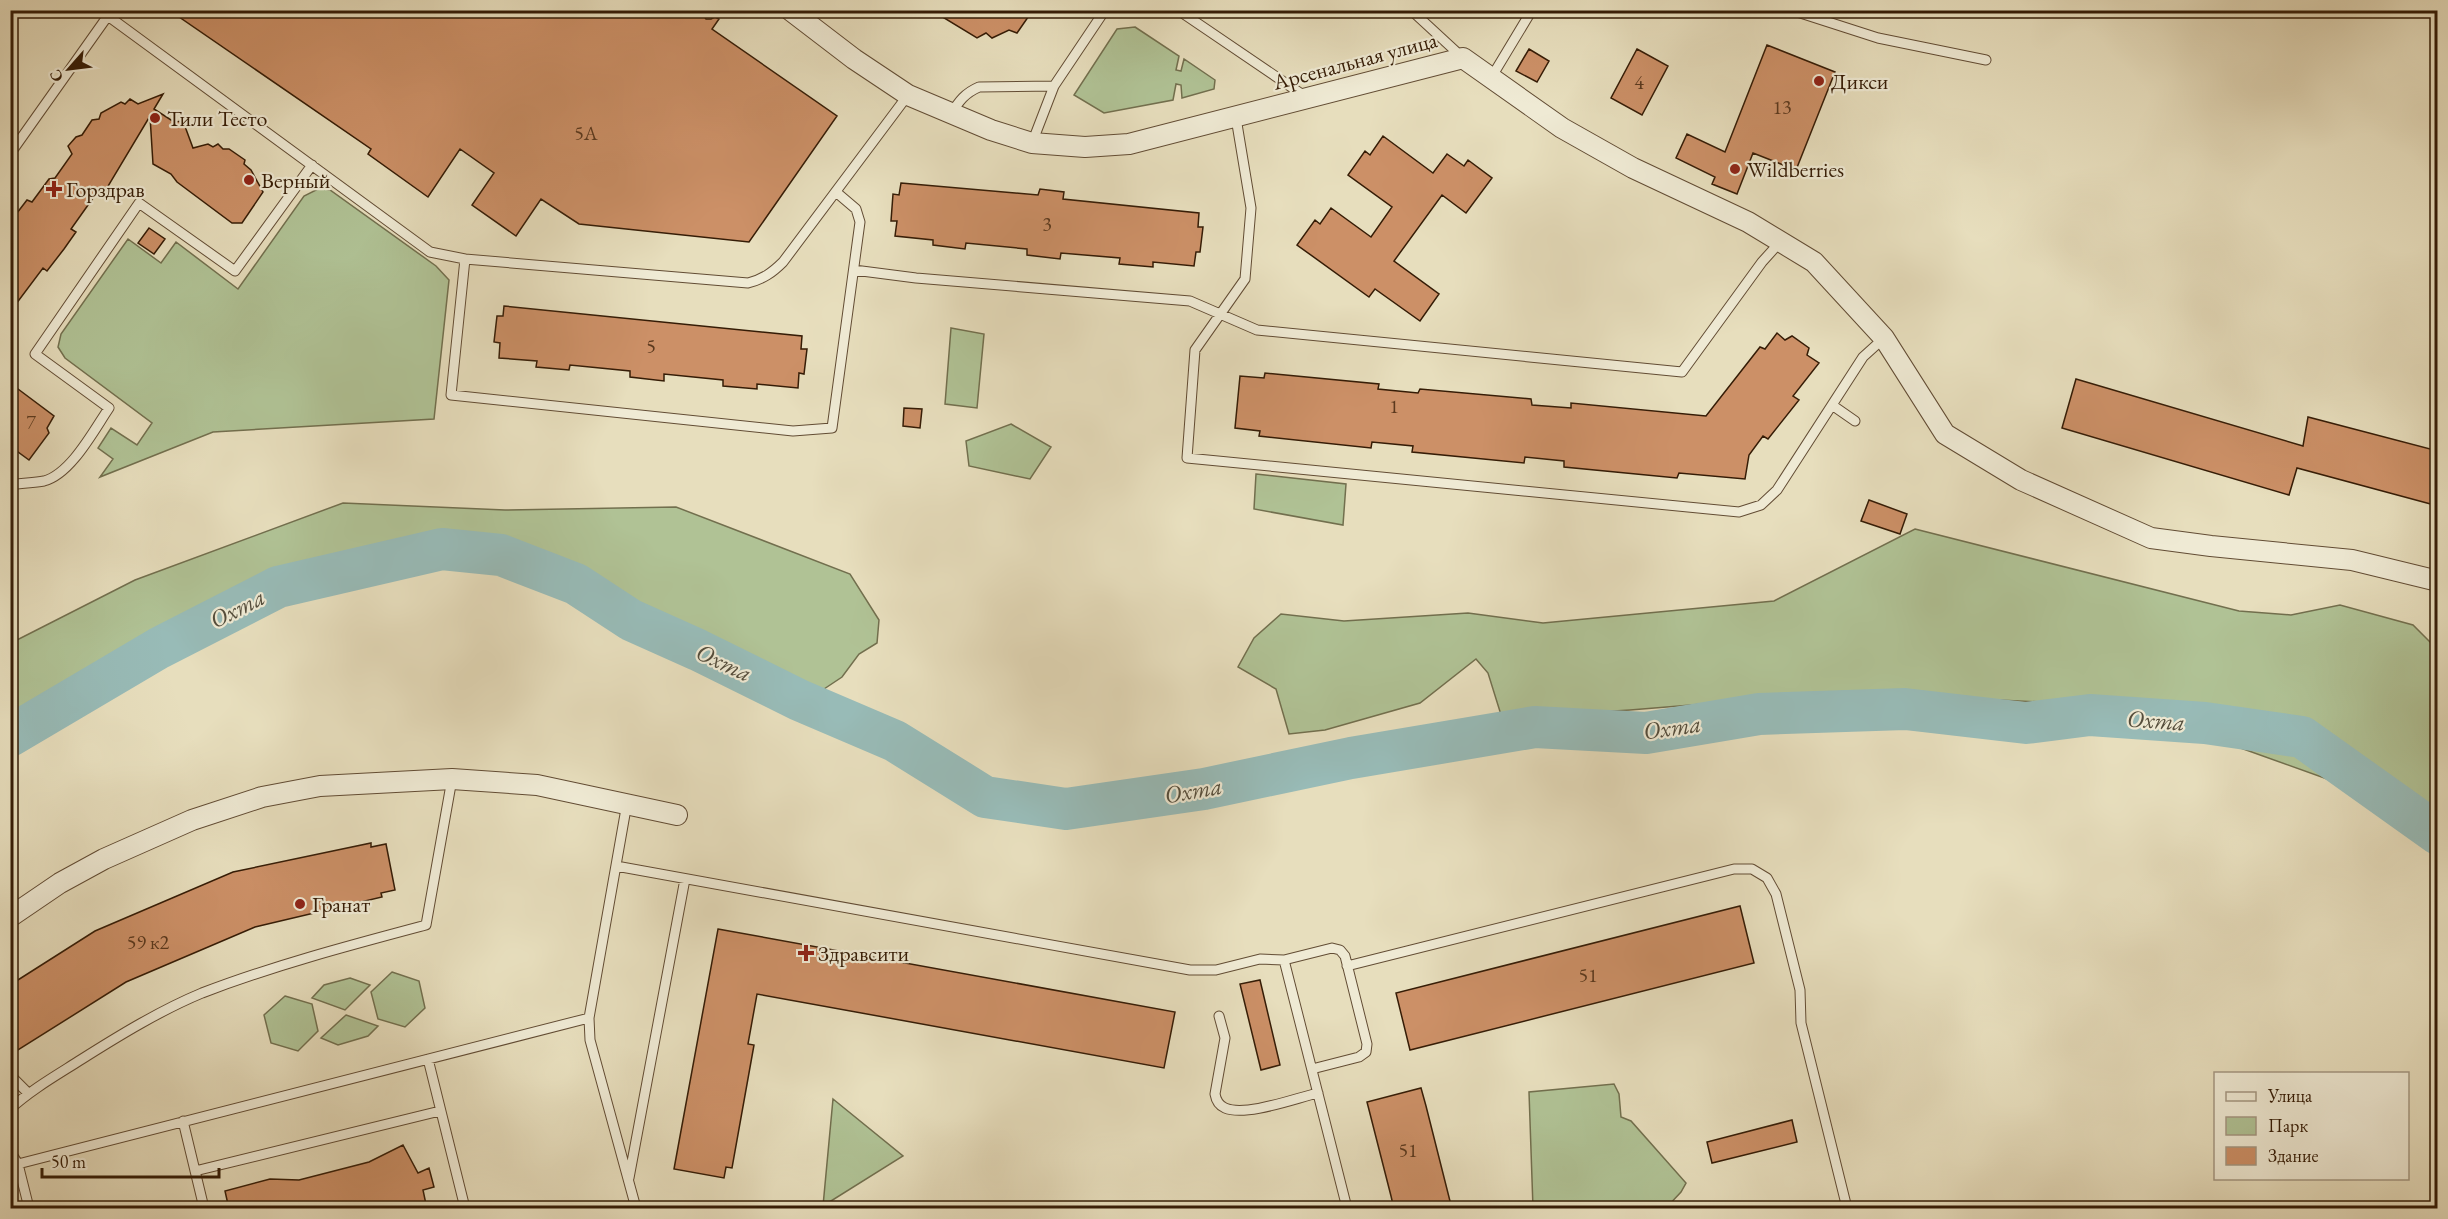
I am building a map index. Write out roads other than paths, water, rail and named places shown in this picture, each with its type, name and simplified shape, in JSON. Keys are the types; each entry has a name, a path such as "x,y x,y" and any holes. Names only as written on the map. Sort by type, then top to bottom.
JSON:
{"street":[{"name":"Арсенальная улица","path":"801,14 854,59 908,95 951,114 1032,143 1085,147 1129,144 1463,58 1562,128 1623,162 1748,222 1814,261 1884,338 1945,434 2020,480 2151,538 2352,560 2438,581"},
{"path":"10,917 60,883 104,859 192,820 262,797 320,786 452,779 537,784 677,815"}],"lane":[{"path":"1032,143 1054,86 1106,10"},
{"path":"1178,10 1308,99"},
{"path":"1411,10 1463,58"},
{"path":"1491,78 1532,10"},
{"path":"1791,10 1878,38 1986,60"},
{"path":"10,154 110,13 430,252 465,259 748,283 773,273 908,95"},
{"path":"951,114 967,92 979,87 1054,86"},
{"path":"1236,118 1251,208 1245,279 1195,350 1187,458 1740,512 1761,505 1777,490 1863,357 1884,338"},
{"path":"10,484 45,481 60,474 110,408 35,354 139,203 235,271 312,165"},
{"path":"465,259 451,395 793,431 832,428 860,222 856,209 836,192"},
{"path":"854,270 916,278 1190,301 1257,330 1682,372 1762,262 1781,241"},
{"path":"1832,405 1855,421"},
{"path":"10,1109 28,1093 95,1051 167,1010 202,994 336,949 426,925 452,779"},
{"path":"627,803 589,1018 590,1040 636,1209"},
{"path":"616,866 1190,970 1216,970 1260,959 1284,960 1332,948 1340,950 1345,956 1367,1044 1366,1052 1359,1058 1312,1069"},
{"path":"1347,966 1734,869 1752,869 1767,878 1776,894 1800,990 1801,1023 1847,1209"},
{"path":"629,1182 685,879"},
{"path":"1284,960 1347,1209"},
{"path":"1219,1016 1225,1038 1215,1094 1217,1103 1225,1108 1250,1109 1318,1093"},
{"path":"18,1164 589,1018"},
{"path":"428,1059 465,1209"},
{"path":"10,1075 28,1093"},
{"path":"195,1171 441,1111"},
{"path":"183,1122 204,1209"},
{"path":"10,1151 18,1164 29,1209"}],"waterway":[{"name":"Охта","path":"10,736 159,648 278,587 442,549 501,555 576,584 631,620 799,700 895,741 985,797 1066,809 1204,789 1351,758 1535,727 1646,733 1759,714 1905,709 2026,723 2090,715 2205,723 2302,737 2438,834"}],"place":[{"name":"Дикси","path":"1819,81"},
{"name":"Тили Тесто","path":"155,118"},
{"name":"Wildberries","path":"1735,169"},
{"name":"Верный","path":"249,180"},
{"name":"Горздрав","path":"54,189"},
{"name":"Гранат","path":"300,904"},
{"name":"Здравсити","path":"806,953"}]}
